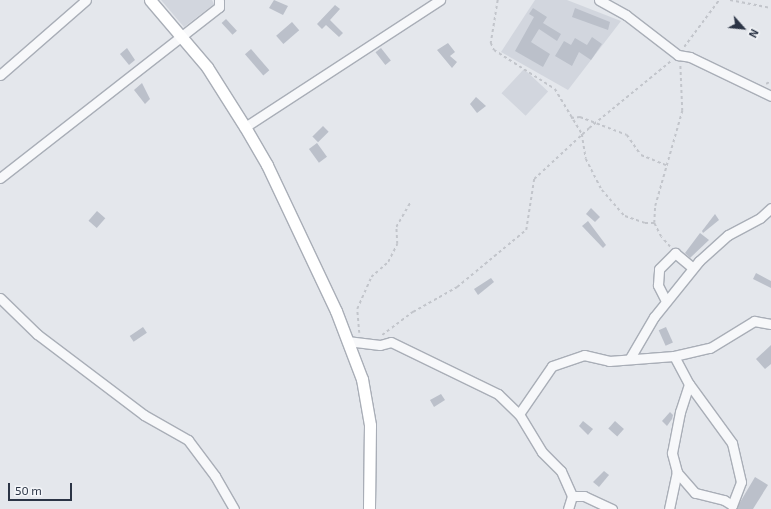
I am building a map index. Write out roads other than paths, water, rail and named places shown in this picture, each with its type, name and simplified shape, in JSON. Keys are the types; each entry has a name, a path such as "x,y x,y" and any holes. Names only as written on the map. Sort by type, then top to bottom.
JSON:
{"main road":[{"path":"150,0 207,67 245,127 267,165 341,325 362,379 370,425 369,509"}],"street":[{"path":"0,75 86,0"},
{"path":"0,178 219,7 219,0"},
{"path":"245,127 440,0"},
{"path":"599,0 626,15 678,55 690,57 771,96"},
{"path":"630,358 639,339 666,301 694,268 728,235 760,218 771,208"},
{"path":"666,301 658,286 659,269 675,253 694,268"},
{"path":"0,298 37,334 144,415 188,440 215,476 234,509"},
{"path":"519,414 552,366 584,355 608,361 630,358 674,356 710,348 754,321 771,324"},
{"path":"347,341 380,345 391,342 491,389 519,414 542,452 561,471 572,496 568,509"},
{"path":"674,356 689,384 732,443 741,482 732,505 724,500 694,493 677,472 672,452 680,412 689,384"},
{"path":"669,509 677,472"},
{"path":"572,496 584,496 612,509"}]}
